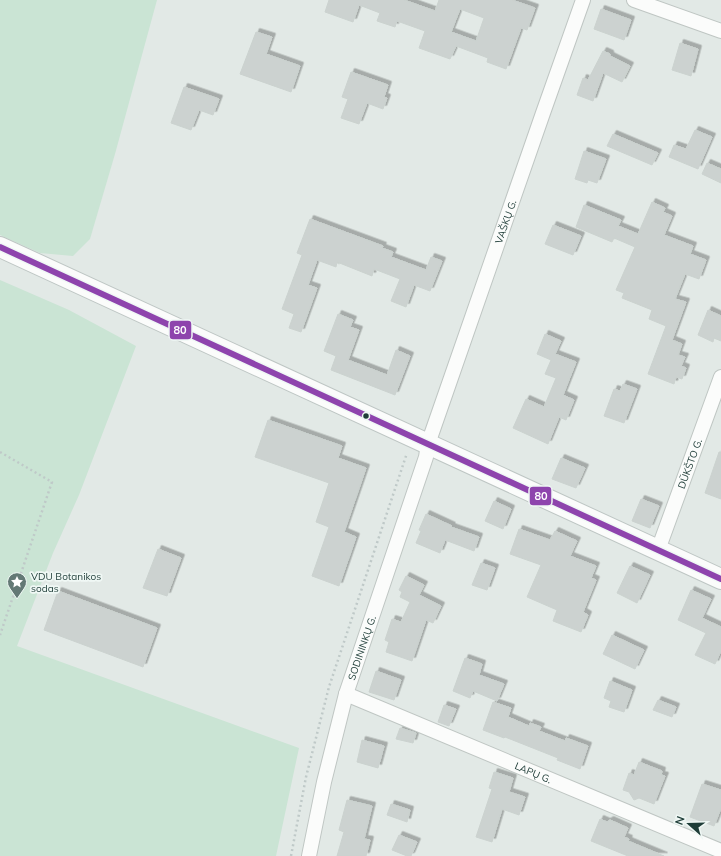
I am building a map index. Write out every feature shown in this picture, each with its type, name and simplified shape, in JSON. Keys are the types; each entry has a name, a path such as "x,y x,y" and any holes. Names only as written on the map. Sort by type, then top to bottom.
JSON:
{"street":[{"name":"VAŠKŲ G.","path":"428,444 583,0"},
{"path":"634,0 721,31"},
{"path":"0,247 721,579"},
{"name":"DŪKŠTO G.","path":"658,550 721,377"},
{"name":"SODININKŲ G.","path":"309,856 324,782 346,694 426,457 428,444"},
{"name":"LAPŲ G.","path":"346,694 721,851"}],"path":[{"path":"0,452 52,482 0,635"}],"green space":[{"path":"0,0 157,0 90,239 73,256 40,253 0,235"},
{"name":"VDU Botanikos sodas","path":"0,280 69,310 136,346 79,495 53,553 17,646 299,748 276,856 0,856"}],"building":[{"path":"329,0 404,0 435,11 439,0 512,0 535,8 527,30 521,28 506,69 487,62 488,58 456,46 450,59 419,48 425,31 397,21 395,27 377,21 380,13 359,5 353,22 325,12","holes":["460,9 484,18 476,41 451,32"]},
{"path":"601,9 631,20 624,40 594,29"},
{"path":"256,32 272,37 266,54 300,66 291,92 240,74"},
{"path":"680,43 698,49 691,76 672,70"},
{"path":"603,51 630,66 622,82 603,73 593,101 577,95 583,78 588,80"},
{"path":"351,72 388,85 384,97 387,98 383,109 367,103 359,124 341,118 348,99 342,97"},
{"path":"184,87 219,99 213,115 199,110 191,130 171,123"},
{"path":"695,130 712,137 698,169 669,157 674,145 686,149"},
{"path":"613,134 658,153 652,165 607,146"},
{"path":"584,151 606,159 597,183 588,180 587,183 575,179"},
{"path":"707,163 721,169 721,183 702,174"},
{"path":"652,202 665,208 663,212 672,216 664,235 693,246 690,254 706,260 699,279 685,274 675,299 686,302 672,340 682,344 678,355 685,357 681,366 686,368 682,379 676,377 674,384 648,374 666,326 649,319 652,310 622,298 624,293 616,290 635,247 614,238 612,242 576,227 584,205 621,220 618,226 638,234"},
{"path":"310,219 383,246 382,248 393,252 391,257 426,270 431,257 442,261 430,291 414,285 406,307 391,301 400,279 374,269 372,276 337,262 336,267 317,260 308,285 317,288 301,332 289,328 294,314 282,309 302,255 297,253"},
{"path":"553,225 581,236 573,255 545,244"},
{"path":"708,310 721,316 721,341 714,338 713,342 698,335"},
{"path":"338,314 353,320 350,327 359,330 348,360 387,375 396,350 410,356 395,395 331,370 336,356 324,351"},
{"path":"545,334 561,341 555,354 576,362 563,395 574,400 566,420 559,417 548,444 513,428 526,399 544,407 556,378 545,374 551,360 537,354"},
{"path":"623,384 637,389 624,423 604,416 614,389 620,391"},
{"path":"268,420 342,446 338,458 366,468 344,532 356,537 339,586 312,576 329,527 316,522 329,483 255,457"},
{"path":"719,452 721,452 721,499 705,493"},
{"path":"561,458 585,468 576,488 552,479"},
{"path":"641,499 659,506 650,528 632,521"},
{"path":"494,501 511,509 503,529 485,521"},
{"path":"426,514 452,526 451,527 479,537 474,551 445,540 440,553 416,543 421,531 419,530"},
{"path":"519,529 550,540 555,531 577,541 570,556 596,566 591,578 596,580 583,612 588,615 581,632 553,621 557,610 527,597 541,565 510,554"},
{"path":"158,549 181,558 167,596 143,588"},
{"path":"481,563 495,568 487,590 472,585"},
{"path":"630,566 650,575 637,603 617,593"},
{"path":"406,576 424,585 419,595 441,606 433,623 426,620 412,661 386,652 389,642 385,640 392,619 401,622 410,602 400,597 402,592 399,590"},
{"path":"691,590 711,599 702,618 721,627 721,651 715,664 695,655 706,633 678,620"},
{"path":"58,591 157,628 143,667 44,630"},
{"path":"612,635 644,650 635,669 603,654"},
{"path":"465,658 482,664 479,675 504,684 497,701 473,691 470,698 453,691"},
{"path":"376,671 401,680 394,700 369,692"},
{"path":"610,681 632,690 624,712 609,707 611,701 604,698"},
{"path":"658,700 676,707 672,717 653,710"},
{"path":"493,702 511,708 508,717 529,726 530,723 541,727 539,731 565,741 566,738 588,746 580,769 557,760 558,758 483,730"},
{"path":"444,705 456,709 449,726 438,722"},
{"path":"400,728 416,733 413,743 396,739"},
{"path":"362,740 384,746 378,768 357,762"},
{"path":"639,762 662,771 661,775 665,776 654,804 639,798 634,800 629,792 623,790 629,773 634,775"},
{"path":"494,772 513,778 509,792 525,797 519,815 502,809 492,842 476,837 492,789 489,788"},
{"path":"702,784 721,790 721,808 714,826 690,817"},
{"path":"347,800 372,806 364,839 370,840 366,856 337,856 344,832 339,830"},
{"path":"391,804 410,810 407,822 387,815"},
{"path":"600,819 607,822 610,820 628,828 624,837 629,839 628,841 664,856 628,856 591,841"},
{"path":"399,835 417,842 411,856 407,856 392,850"}],"transit line":[{"name":"80","path":"0,247 721,579"}],"place":[{"name":"VDU Botanikos sodas","path":"17,599"}]}
